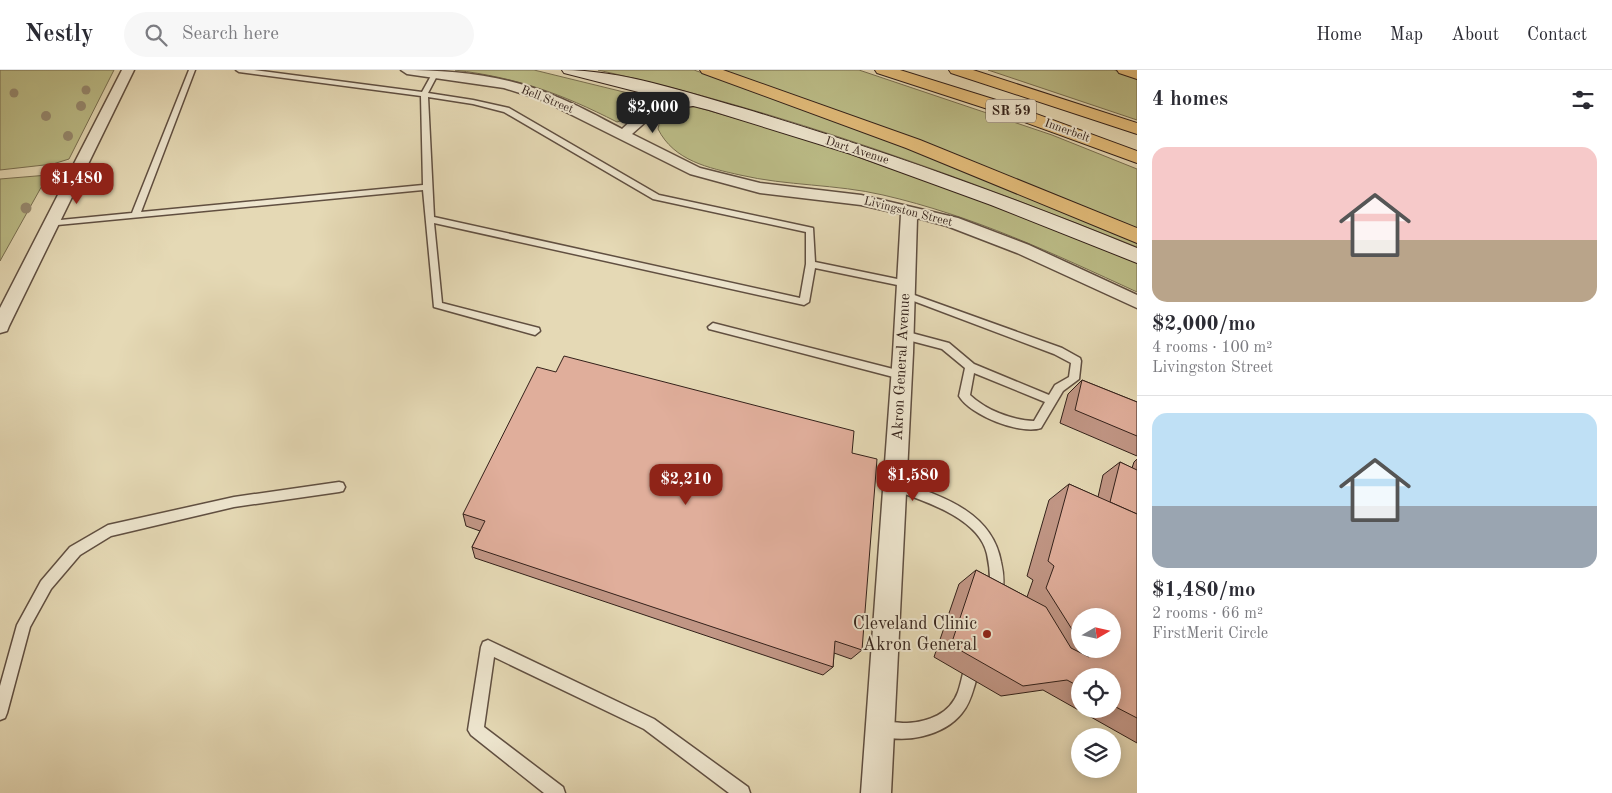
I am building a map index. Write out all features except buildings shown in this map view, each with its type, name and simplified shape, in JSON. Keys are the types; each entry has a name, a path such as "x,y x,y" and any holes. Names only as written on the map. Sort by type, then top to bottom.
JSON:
{"highway":[{"path":"708,70 913,144 1137,236"},
{"name":"Innerbelt","path":"883,70 1003,108 1137,157"},
{"name":"Innerbelt","path":"957,70 1137,129"},
{"path":"1125,70 1137,74"}],"main road":[{"name":"Dart Avenue","path":"570,70 694,102 866,154 976,192 1137,256"}],"street":[{"path":"0,326 128,70"},
{"name":"Bell Street","path":"407,70 519,88 566,106 624,135"},
{"path":"634,85 644,92 652,120 669,159"},
{"path":"624,135 652,120 694,102"},
{"name":"Livingston Street","path":"624,135 694,172 736,183 846,197 909,211 980,232 1137,302"},
{"name":"Akron General Avenue","path":"876,793 904,335 909,211"}],"lane":[{"path":"136,215 192,70"},
{"path":"239,70 424,94 506,110 656,197 810,230 811,264 804,302 430,219"},
{"path":"435,74 424,94 427,187 437,305 535,331"},
{"path":"50,224 427,187"},
{"path":"811,264 906,290 1058,351 1076,362 1074,380 1060,388 1050,400 1038,425 1026,426 973,406 964,396 970,367"},
{"path":"713,328 901,375"},
{"path":"904,335 945,346 970,367 1050,400"},
{"path":"895,484 942,502 970,519 982,529 990,543 996,562 997,589 991,607"},
{"path":"0,713 24,625 46,585 75,551 108,530 234,502 339,487"},
{"path":"557,793 476,730 488,647 649,724 742,793"},
{"path":"879,729 921,730 940,723 959,706 976,652"}],"green space":[{"path":"0,70 114,70 69,159 53,164 0,170"},
{"path":"455,70 534,70 632,94 636,97 638,107 627,119 617,122 538,88 499,77"},
{"path":"598,70 694,70 925,153 1137,240 1137,247 938,171 871,148 736,105"},
{"path":"720,70 859,70 1052,135 1137,169 1137,229 947,151"},
{"path":"988,70 1114,70 1137,78 1137,120"},
{"path":"678,105 693,106 807,139 985,202 1137,263 1137,292 1012,237 917,204 865,191 758,179 705,166 673,149 658,129 662,111"},
{"path":"48,175 0,261 0,179"}],"place":[{"name":"Cleveland Clinic Akron General","path":"987,634"}]}
